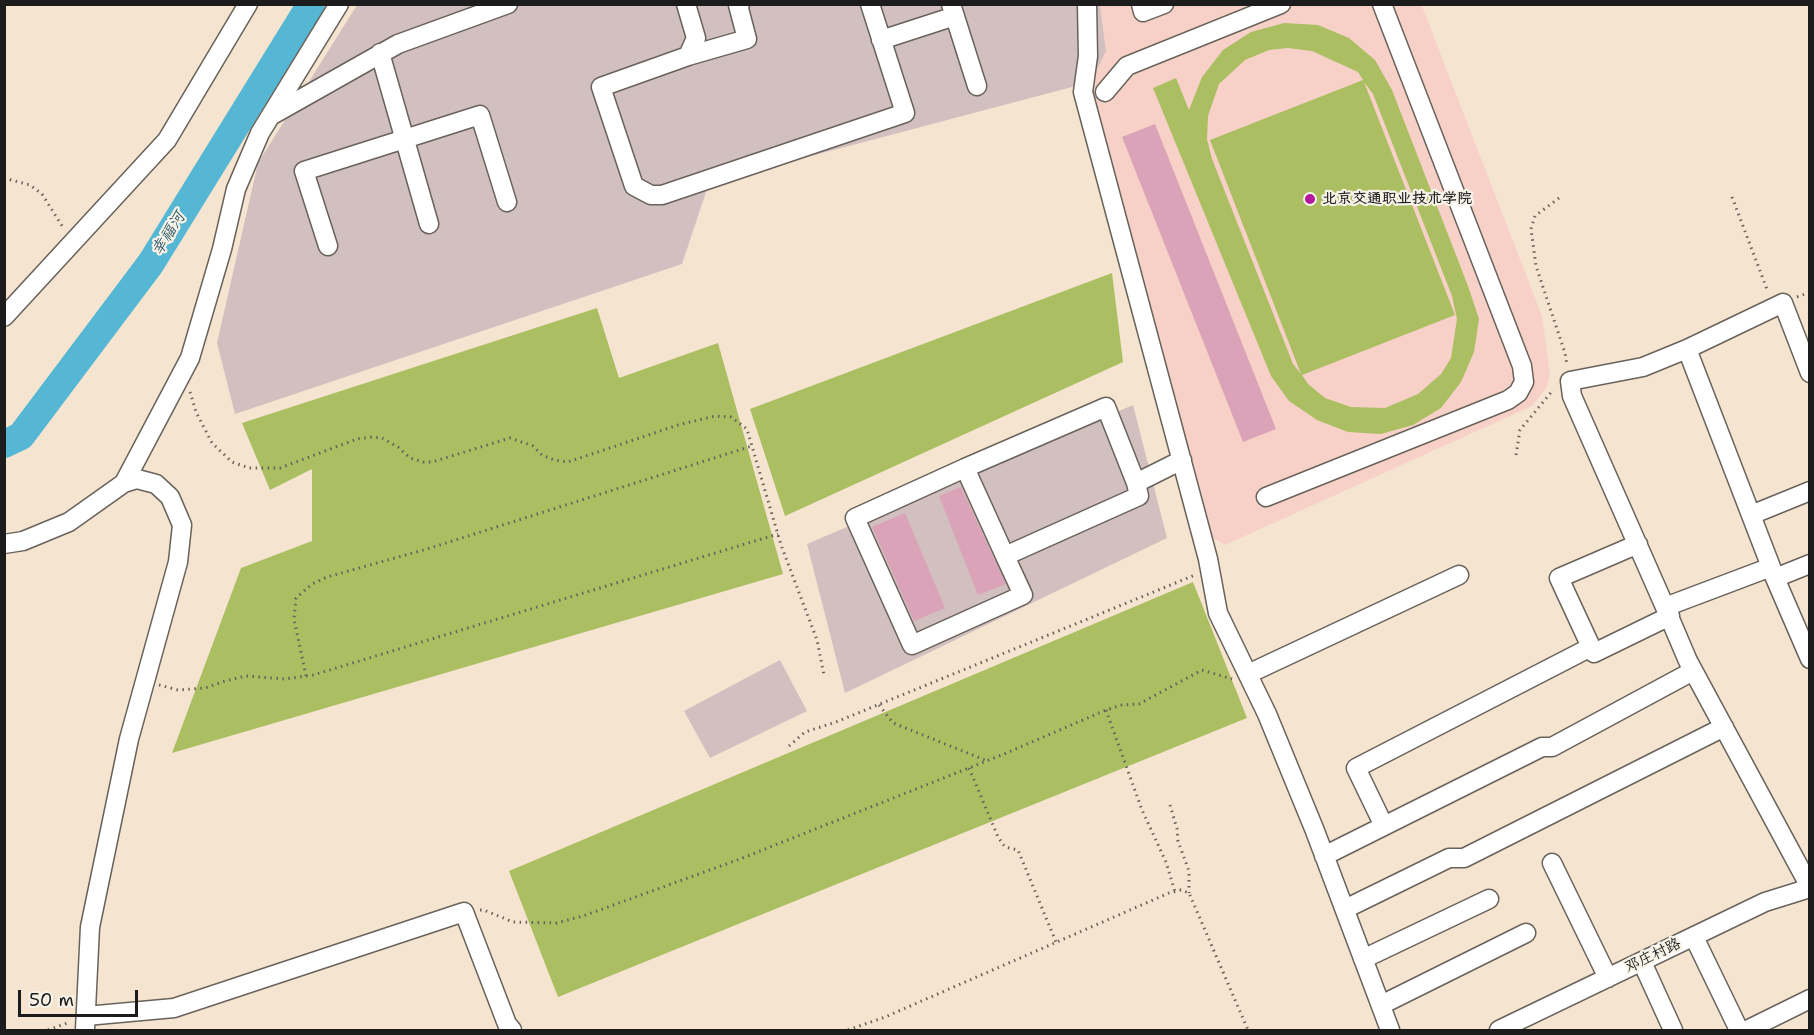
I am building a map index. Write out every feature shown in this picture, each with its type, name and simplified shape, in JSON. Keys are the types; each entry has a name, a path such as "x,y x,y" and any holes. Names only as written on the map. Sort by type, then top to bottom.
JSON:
{"street":[{"path":"4,317 167,140 248,4"},
{"path":"124,483 190,358 222,249 236,189 260,133 339,4"},
{"path":"270,117 279,109 398,44 508,4"},
{"path":"686,4 696,38 694,47 688,56"},
{"path":"740,4 738,5 747,39 688,56 601,87 634,186 651,195 662,195 905,113 870,4"},
{"path":"1087,4 1088,56 1083,92 1182,460 1210,569 1218,613 1271,725 1345,909 1390,1030"},
{"path":"1141,4 1143,12 1164,4"},
{"path":"1105,92 1127,66 1281,4"},
{"path":"1266,497 1508,400 1518,393 1524,382 1522,366 1382,4"},
{"path":"881,40 953,10 977,86"},
{"path":"380,53 429,224"},
{"path":"328,246 304,171 480,115 507,202"},
{"path":"1809,372 1783,303 1687,349 1642,367 1570,381 1572,396 1694,671 1809,887"},
{"path":"1687,349 1773,573 1809,659"},
{"path":"965,468 1005,556 1023,595 912,645 855,518 965,468 1106,407 1139,496 1005,556"},
{"path":"1136,483 1182,460"},
{"path":"4,544 23,541 69,522 124,483 137,479 156,484 170,497 182,525 178,562 129,739 90,927 86,1023 174,1008 464,912 507,1024 512,1030"},
{"path":"1751,515 1809,491"},
{"path":"1638,544 1559,578 1594,653 1668,612 1773,573 1809,564"},
{"path":"1248,674 1459,576"},
{"path":"1384,826 1356,768 1590,647"},
{"path":"1324,856 1542,747 1552,747 1694,671"},
{"path":"1345,909 1449,858 1464,858 1724,727"},
{"path":"1552,863 1608,978"},
{"name":"邓庄村路","path":"1499,1030 1765,902 1809,887"},
{"path":"1363,959 1489,899"},
{"path":"1381,1005 1526,933"},
{"path":"1694,937 1739,1030"},
{"path":"1642,962 1673,1030"},
{"path":"1747,1030 1809,999"}],"path":[{"path":"4,178 30,185 42,194 73,243"},
{"path":"1732,197 1774,308"},
{"path":"1516,455 1520,430 1557,384 1570,381 1565,353 1536,266 1531,229 1535,216 1559,198"},
{"path":"184,369 196,412 212,442 232,462 249,468 280,468 357,439 372,437 382,438 398,447 410,458 423,462 432,462 510,438 533,446 542,455 554,460 568,462 678,425 715,416 731,417 747,429 778,534 817,640 824,675"},
{"path":"306,676 294,619 296,598 312,584 327,577 427,549 752,446"},
{"path":"145,682 177,690 205,688 246,676 285,679 306,676 778,534"},
{"path":"789,746 805,732 879,705 1210,569"},
{"path":"464,912 484,910 513,922 557,923 585,915 740,860 987,761 1106,710 1122,705 1139,704 1202,670 1221,677 1236,679 1248,674"},
{"path":"879,705 892,723 987,761"},
{"path":"1106,710 1142,810 1166,862 1175,892"},
{"path":"969,768 998,837 1005,847 1018,850 1056,942"},
{"path":"1170,805 1178,841 1189,872 1189,893 1248,1030"},
{"path":"848,1030 885,1017 1175,892 1189,893"}],"shaded area":[{"path":"357,5 1100,5 1106,51 1091,82 709,183 682,264 235,414 217,343 258,163"},
{"name":"北京交通职业技术学院","path":"1100,5 1424,5 1422,6 1542,316 1550,374 1547,387 1532,406 1225,545 1213,538 1091,82 1106,51"},
{"path":"1133,405 1167,538 845,693 807,544"},
{"path":"780,660 807,711 710,758 684,711"}],"green space":[{"path":"1284,23 1318,25 1349,38 1375,60 1392,90 1479,319 1474,352 1461,382 1441,408 1413,425 1381,434 1348,432 1317,420 1289,401 1271,376 1153,88 1176,78 1189,110 1202,77 1223,50 1251,32","holes":["1288,48 1312,51 1358,72 1363,80 1210,140 1301,374 1293,364 1212,159 1207,139 1208,116 1219,84 1245,60 1269,50","1364,82 1373,94 1452,296 1457,319 1451,358 1441,374 1418,394 1385,408 1351,407 1325,398 1308,384 1302,375 1455,315"]},
{"path":"1112,273 1123,362 785,516 750,409"},
{"path":"597,308 619,378 718,343 783,574 172,753 241,568 312,541 312,469 270,490 242,423"},
{"path":"1193,582 1247,718 558,997 509,871"}],"building":[{"path":"1155,124 1276,429 1243,442 1122,137"},
{"path":"961,487 1006,584 978,595 939,496"},
{"path":"905,513 945,608 914,621 872,527"}],"waterway":[{"name":"幸福河","path":"4,444 21,436 151,263 311,4"}],"place":[{"name":"北京交通职业技术学院","path":"1310,199"}]}
